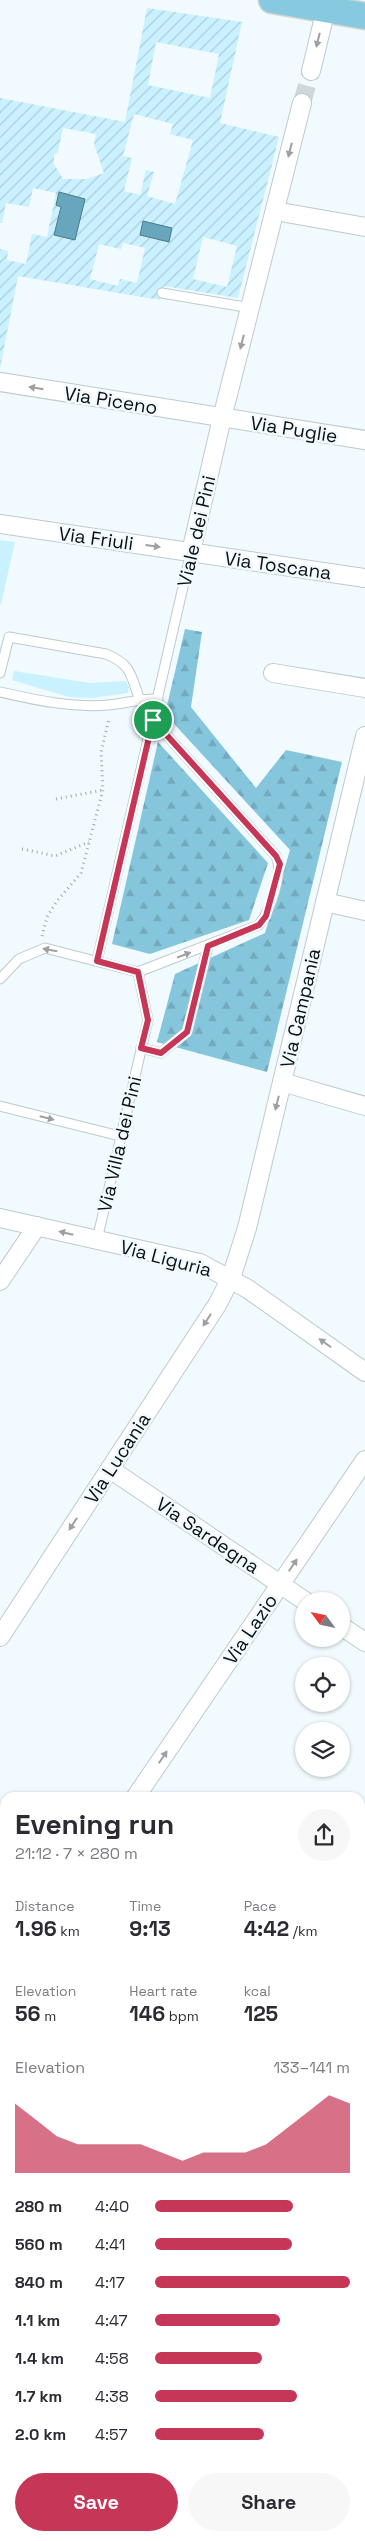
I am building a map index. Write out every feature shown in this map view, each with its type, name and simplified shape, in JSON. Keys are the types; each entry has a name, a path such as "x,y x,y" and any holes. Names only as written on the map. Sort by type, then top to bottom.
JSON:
{"main road":[{"path":"272,0 365,16"}],"street":[{"path":"310,71 326,9"},
{"name":"Viale dei Pini","path":"191,552 222,418 302,103"},
{"path":"275,211 365,227"},
{"name":"Via Piceno","path":"0,382 222,418"},
{"name":"Via Puglie","path":"222,418 365,440"},
{"name":"Via Friuli","path":"0,524 191,552"},
{"name":"Via Toscana","path":"191,552 365,578"},
{"path":"273,673 365,688"},
{"name":"Via Campania","path":"231,1278 247,1228 365,736"},
{"path":"325,902 365,911"},
{"path":"282,1082 365,1106"},
{"name":"Via Liguria","path":"0,1218 200,1263 231,1278 365,1372"},
{"path":"0,1282 37,1226"},
{"name":"Via Lucania","path":"0,1637 217,1305 231,1278"},
{"name":"Via Lazio","path":"139,1792 365,1460"},
{"name":"Via Sardegna","path":"110,1469 295,1594"},
{"path":"350,1632 365,1642"}],"lane":[{"path":"162,293 251,308"},
{"name":"Viale dei Pini","path":"97,961 191,552"},
{"path":"0,673 9,638 106,654 121,660 128,669 139,698"},
{"path":"0,692 74,705 118,704 139,698 158,698"},
{"path":"0,980 19,959 44,948 138,972 259,925 266,916 280,864 276,856 153,720"},
{"path":"141,1048 161,1053 187,1032 208,946"},
{"name":"Via Villa dei Pini","path":"96,1240 148,1020 138,972"},
{"path":"0,1106 120,1136"}],"path":[{"path":"44,948 43,928 47,917 57,901 81,873 103,790 101,752 103,739 109,718 118,704"},
{"path":"56,799 103,790"},
{"path":"22,849 55,856 89,842"}],"green space":[{"path":"147,8 242,22 220,123 279,137 238,298 164,286 160,300 18,276 0,369 0,249 8,251 7,260 26,264 32,234 47,237 56,193 33,188 29,207 6,203 2,223 0,223 0,98 125,122","holes":["156,42 219,54 210,98 148,85","134,114 173,124 170,134 193,140 175,204 147,196 154,172 146,170 140,195 124,191 132,158 123,156","63,128 96,134 94,144 104,173 88,179 63,179 54,164 54,155 58,152","61,207 75,240 54,235","203,237 237,246 227,287 193,279","123,243 145,248 137,283 120,279 118,286 90,279 99,244 121,249"]},
{"path":"0,540 15,542 1,604 0,604"},
{"path":"185,629 202,632 191,707 256,788 286,750 342,762 267,1072 157,1042 175,974 265,933 290,850 165,714"},
{"path":"14,671 90,683 126,681 129,687 128,693 92,698 69,697 12,680"},
{"path":"158,742 268,863 249,920 150,954 112,944"}],"shaded area":[{"path":"59,192 85,199 75,240 54,235 61,207 56,205"},
{"path":"143,221 172,228 169,242 140,235"}],"tunnel":[{"path":"302,103 311,71"}],"route":[{"path":"153,720 276,856 280,864 266,916 259,925 208,946 187,1032 161,1053 141,1048 148,1020 138,972 97,961 153,720"}]}
